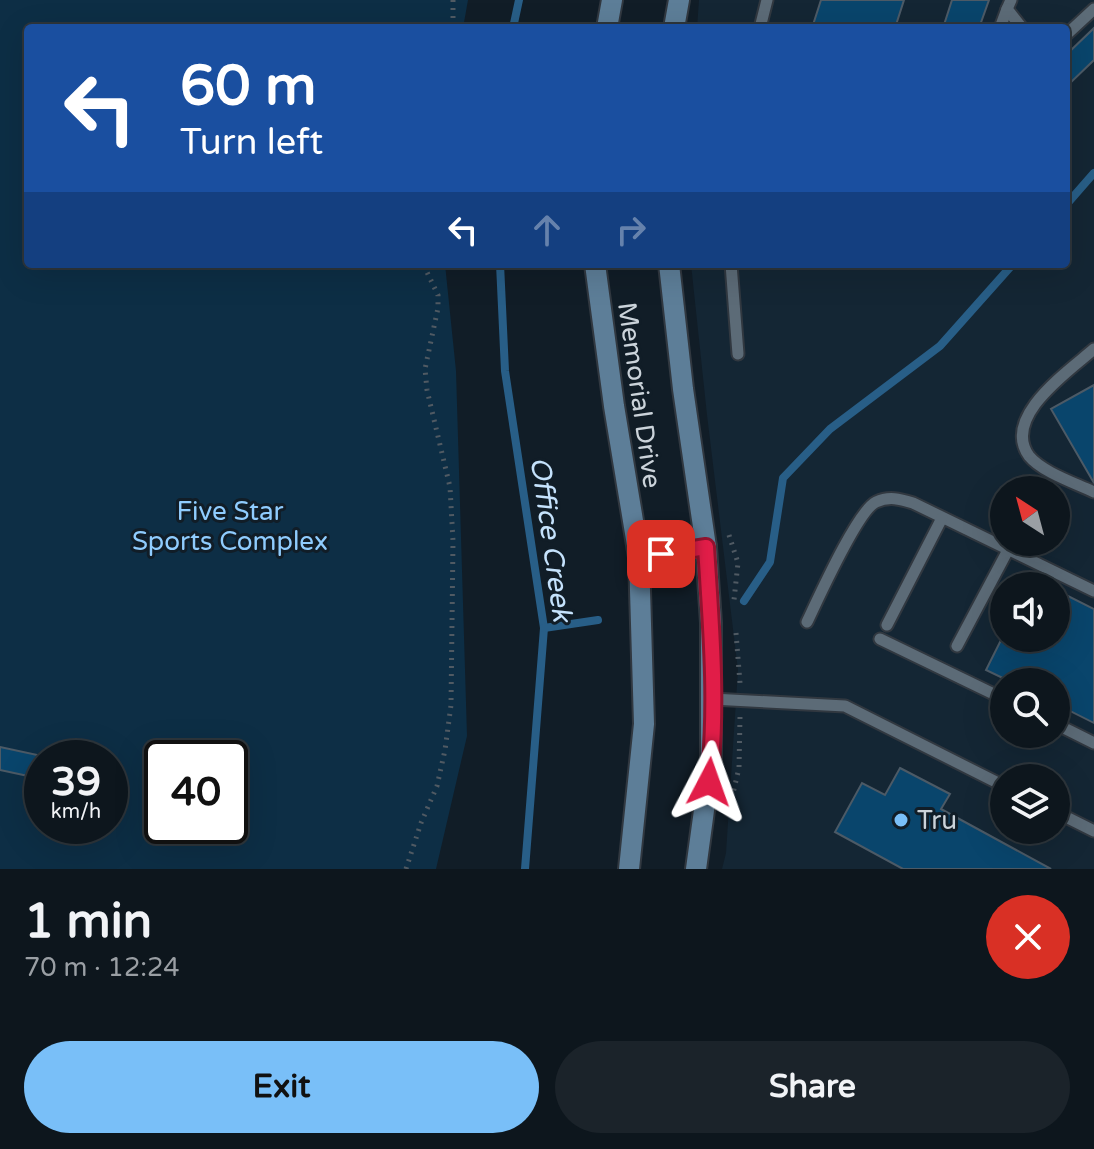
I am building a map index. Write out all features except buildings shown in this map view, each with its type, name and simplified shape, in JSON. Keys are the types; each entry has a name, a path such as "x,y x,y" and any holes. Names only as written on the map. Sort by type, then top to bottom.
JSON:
{"street":[{"path":"608,24 612,0"},
{"path":"675,24 679,0"},
{"name":"Memorial Drive","path":"596,268 639,557 644,724 629,869"},
{"name":"Memorial Drive","path":"669,268 706,547 711,623 711,759 696,869"},
{"path":"639,557 706,547"}],"lane":[{"path":"761,24 767,0"},
{"path":"1002,24 1009,5"},
{"path":"1009,5 1020,24"},
{"path":"1070,31 1094,9"},
{"path":"731,268 738,354"},
{"path":"1094,349 1036,402 1025,420 1022,440 1030,456 1047,470 1094,492"},
{"path":"807,622 860,518 875,502 895,497 913,503 990,541"},
{"path":"887,625 942,518"},
{"path":"957,646 1005,556"},
{"path":"1021,556 1094,591"},
{"path":"880,639 990,692"},
{"path":"712,699 845,706 990,779"},
{"path":"1070,731 1094,743"},
{"path":"1070,819 1094,831"}],"path":[{"path":"453,0 453,24"},
{"path":"406,869 437,786 451,705 453,541 450,487 427,390 426,360 438,295 425,268"}],"shaded area":[{"path":"699,0 1094,0 1094,869 722,869 726,853 738,670 691,268 1070,268 1070,24 697,24"}],"green space":[{"name":"Five Star Sports Complex","path":"0,0 468,0 464,24 24,24 24,268 445,268 456,371 467,736 436,869 0,869"}],"waterway":[{"name":"Office Creek","path":"514,24 519,0"},
{"path":"1070,200 1094,173"},
{"name":"Office Creek","path":"500,268 505,371 544,628 525,869"},
{"path":"744,601 770,562 783,478 830,429 940,346 1009,268"},
{"path":"544,628 598,620"}],"place":[{"name":"Tru","path":"901,820"}],"route":[{"path":"661,554 706,547 712,699 709,782"}]}
